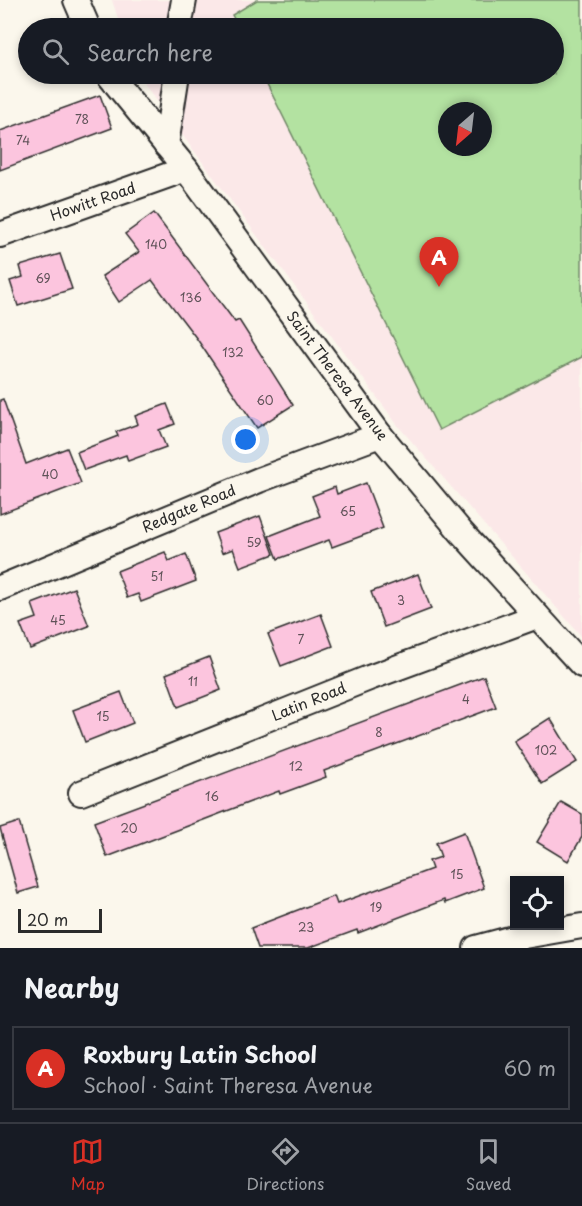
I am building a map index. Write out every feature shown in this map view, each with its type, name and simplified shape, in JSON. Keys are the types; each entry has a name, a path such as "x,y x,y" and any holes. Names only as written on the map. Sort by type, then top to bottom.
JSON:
{"street":[{"path":"76,0 84,18"},
{"path":"181,18 184,0"},
{"name":"Saint Theresa Avenue","path":"116,84 186,169 380,435 461,532 582,665"},
{"path":"166,145 175,84"},
{"name":"Howitt Road","path":"0,234 186,169"},
{"name":"Redgate Road","path":"0,588 259,480 380,435"},
{"name":"Latin Road","path":"81,793 369,678 537,616"},
{"path":"476,948 513,938 582,926"}],"shaded area":[{"path":"112,0 582,0 582,637 399,427 144,84 564,84 564,18 118,18"}],"green space":[{"path":"257,0 582,0 582,357 439,430 267,84 564,84 564,18 234,18 232,15"}],"building":[{"path":"100,95 112,128 0,170 0,131"},
{"path":"154,213 235,322 239,320 293,405 257,428 197,339 152,280 119,302 102,276 139,252 125,234"},
{"path":"60,254 72,289 18,306 10,281 23,277 20,266"},
{"path":"3,399 26,464 67,448 81,483 0,514 0,400"},
{"path":"167,404 175,424 159,430 166,447 128,461 126,455 84,470 77,452 118,436 116,432 138,424 135,416"},
{"path":"366,483 383,528 332,547 329,540 278,559 269,536 320,516 312,496 335,487 337,494"},
{"path":"260,516 274,554 240,567 233,549 222,553 215,533"},
{"path":"165,552 169,561 186,554 196,581 141,602 138,594 127,598 117,571"},
{"path":"418,574 431,609 384,627 371,592"},
{"path":"74,588 89,626 30,649 20,624 37,618 32,604"},
{"path":"321,614 333,646 281,666 268,634"},
{"path":"209,657 221,690 178,707 166,674"},
{"path":"484,676 496,707 324,771 326,777 280,794 279,791 107,857 94,822"},
{"path":"121,692 133,723 85,742 73,710"},
{"path":"550,718 577,762 542,784 514,741"},
{"path":"561,802 582,814 582,837 568,861 537,842"},
{"path":"19,822 38,887 18,893 0,828"},
{"path":"464,832 484,888 445,903 444,900 358,933 357,930 308,948 258,948 251,928 334,896 337,904 432,869 429,861 441,857 436,843"}],"place":[{"name":"Roxbury Latin School","path":"439,287"}]}
